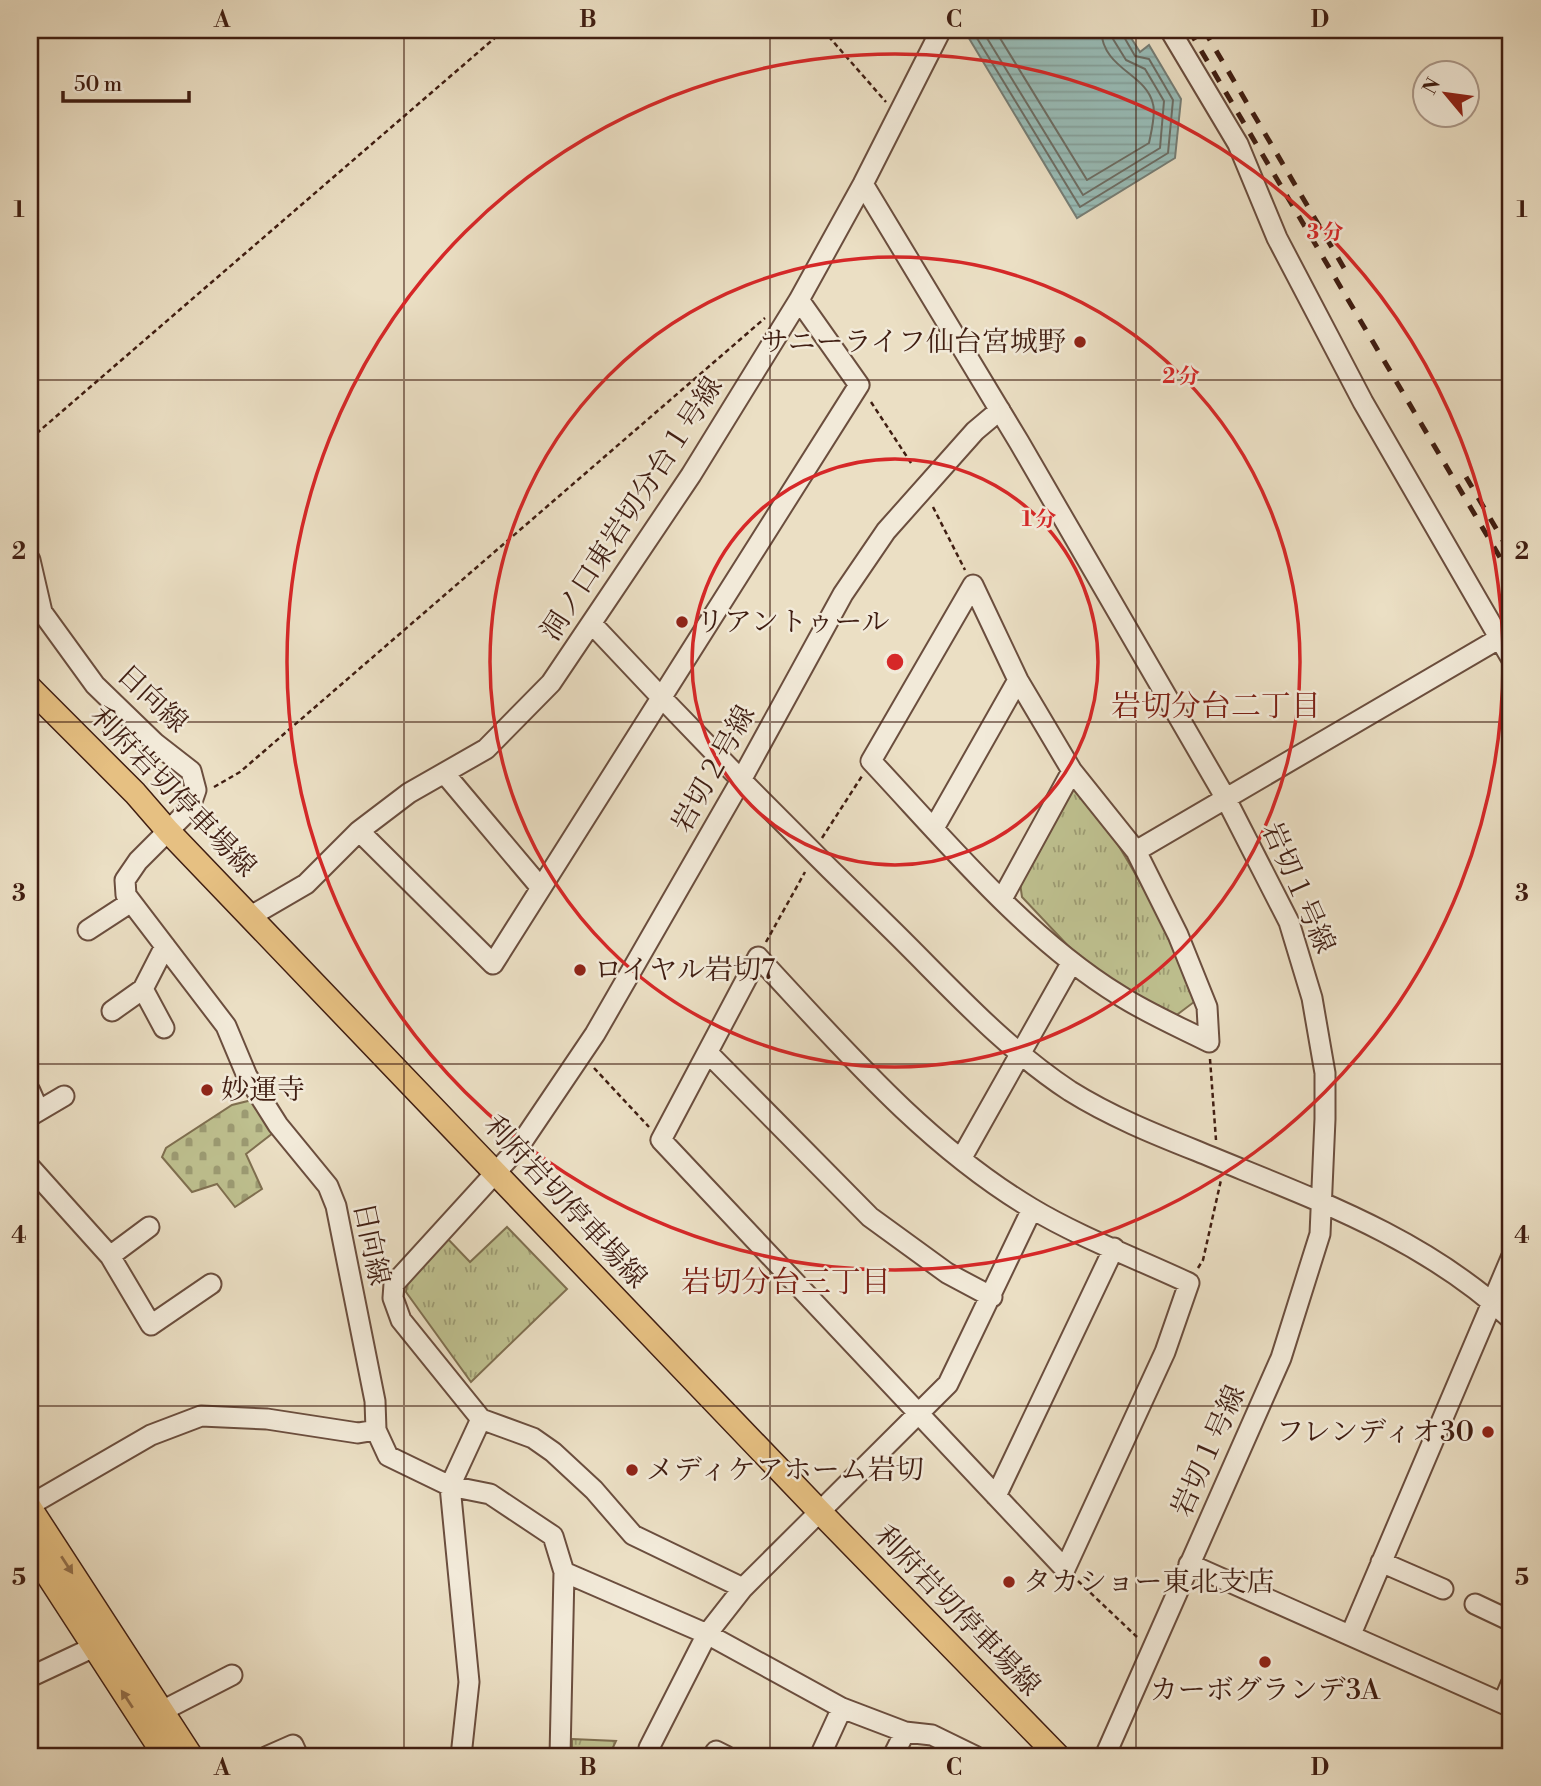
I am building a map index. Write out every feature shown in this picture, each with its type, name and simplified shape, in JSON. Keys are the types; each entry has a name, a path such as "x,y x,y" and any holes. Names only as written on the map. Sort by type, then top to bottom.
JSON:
{"main road":[{"name":"利府岩切停車場線","path":"30,688 135,793 168,831 820,1513 1058,1756"},
{"path":"30,1506 191,1756"},
{"path":"30,1548 164,1756"}],"street":[{"name":"洞ノ口東岩切分台１号線","path":"251,916 306,884 359,831 409,793 486,749 551,683 691,475 799,300 863,184 941,30"},
{"path":"1170,30 1238,144 1277,238 1363,402 1511,657"},
{"name":"岩切１号線","path":"863,184 1000,410 1225,797 1289,922 1308,979 1325,1073 1320,1234 1281,1358 1105,1756"},
{"path":"359,831 493,964 859,385 799,300"},
{"name":"岩切２号線","path":"481,1419 401,1320 393,1298 394,1283 519,1148 595,1034 740,782 843,594 886,531 975,431 1000,410"},
{"name":"日向線","path":"30,560 41,612 95,685 155,743 191,771 196,790"},
{"path":"973,585 1018,680 1072,771 1136,851 1178,935 1207,1007 1209,1042"},
{"path":"973,585 871,761 1002,899 1072,962 1119,995 1209,1042"},
{"path":"592,624 740,782 1019,1054 1072,1092 1132,1124 1321,1203 1413,1245 1450,1268 1511,1319"},
{"path":"1136,851 1500,638"},
{"path":"934,828 1018,680"},
{"path":"1002,899 1072,771"},
{"path":"446,774 541,888"},
{"path":"88,930 131,902 126,895 125,880 189,810 196,790"},
{"name":"日向線","path":"131,902 226,1026 247,1076 278,1125 328,1186 336,1206 375,1401 376,1430 388,1456 450,1486 490,1494 553,1536 564,1572 560,1756"},
{"path":"112,1011 143,989 166,946"},
{"path":"758,957 875,1083 961,1159 1032,1209 1189,1283 1165,1352 1065,1569 661,1140 758,957"},
{"path":"961,1159 1072,962"},
{"path":"143,989 164,1028"},
{"path":"708,1053 870,1217 947,1273 992,1297"},
{"path":"32,1106 64,1097"},
{"path":"30,1167 110,1256 151,1325 211,1284"},
{"path":"649,1748 707,1634 743,1588 948,1384 1032,1209"},
{"path":"110,1256 149,1227"},
{"path":"996,1496 1114,1248"},
{"path":"1351,1634 1511,1258"},
{"path":"30,1506 151,1435 201,1416 267,1419 358,1433 376,1430"},
{"path":"461,1756 469,1682 450,1486 481,1419 533,1438 553,1452 594,1490 634,1535 743,1588"},
{"path":"1381,1562 1443,1590"},
{"path":"1189,1564 1507,1705 1511,1684"},
{"path":"564,1572 707,1634 842,1708 905,1732 932,1735 975,1756"},
{"path":"1475,1604 1511,1621"},
{"path":"30,1677 94,1647"},
{"path":"162,1711 232,1675"},
{"path":"820,1756 842,1708"},
{"path":"894,1756 905,1732"},
{"path":"268,1756 293,1745 298,1756"},
{"path":"713,1756 716,1751 726,1756"}],"path":[{"path":"30,439 505,30"},
{"path":"822,30 898,115"},
{"path":"196,790 218,786 240,772 769,315"},
{"path":"859,385 913,466"},
{"path":"933,507 973,585"},
{"path":"822,838 871,761"},
{"path":"758,957 809,866"},
{"path":"1209,1042 1216,1148"},
{"path":"593,1066 661,1140"},
{"path":"1189,1283 1203,1260 1221,1180"},
{"path":"1065,1569 1138,1637"}],"green space":[{"path":"1072,789 1085,792 1132,868 1160,920 1194,1002 1174,1017 1111,982 1072,950 1022,897 1020,883"},
{"path":"252,1100 273,1133 246,1154 262,1189 235,1207 217,1184 192,1192 162,1157 166,1148 232,1105"},
{"path":"507,1227 567,1289 471,1382 406,1292 407,1283 446,1237 470,1262"},
{"path":"572,1739 616,1741 609,1756 572,1756"}],"water":[{"path":"964,30 1126,30 1140,52 1149,45 1181,99 1175,158 1077,218"}],"railway":[{"path":"1189,30 1511,576"},
{"path":"1204,30 1344,268"},
{"path":"1466,477 1511,554"}],"place":[{"name":"サニーライフ仙台宮城野","path":"1080,342"},
{"name":"リアントゥール","path":"682,622"},
{"name":"ロイヤル岩切7","path":"580,970"},
{"name":"妙運寺","path":"207,1090"},
{"name":"フレンディオ30","path":"1488,1432"},
{"name":"メディケアホーム岩切","path":"632,1470"},
{"name":"タカショー東北支店","path":"1009,1582"},
{"name":"カーボグランデ3A","path":"1265,1662"}],"district":[{"name":"岩切分台二丁目","path":"1216,707"},
{"name":"岩切分台三丁目","path":"786,1283"}]}
